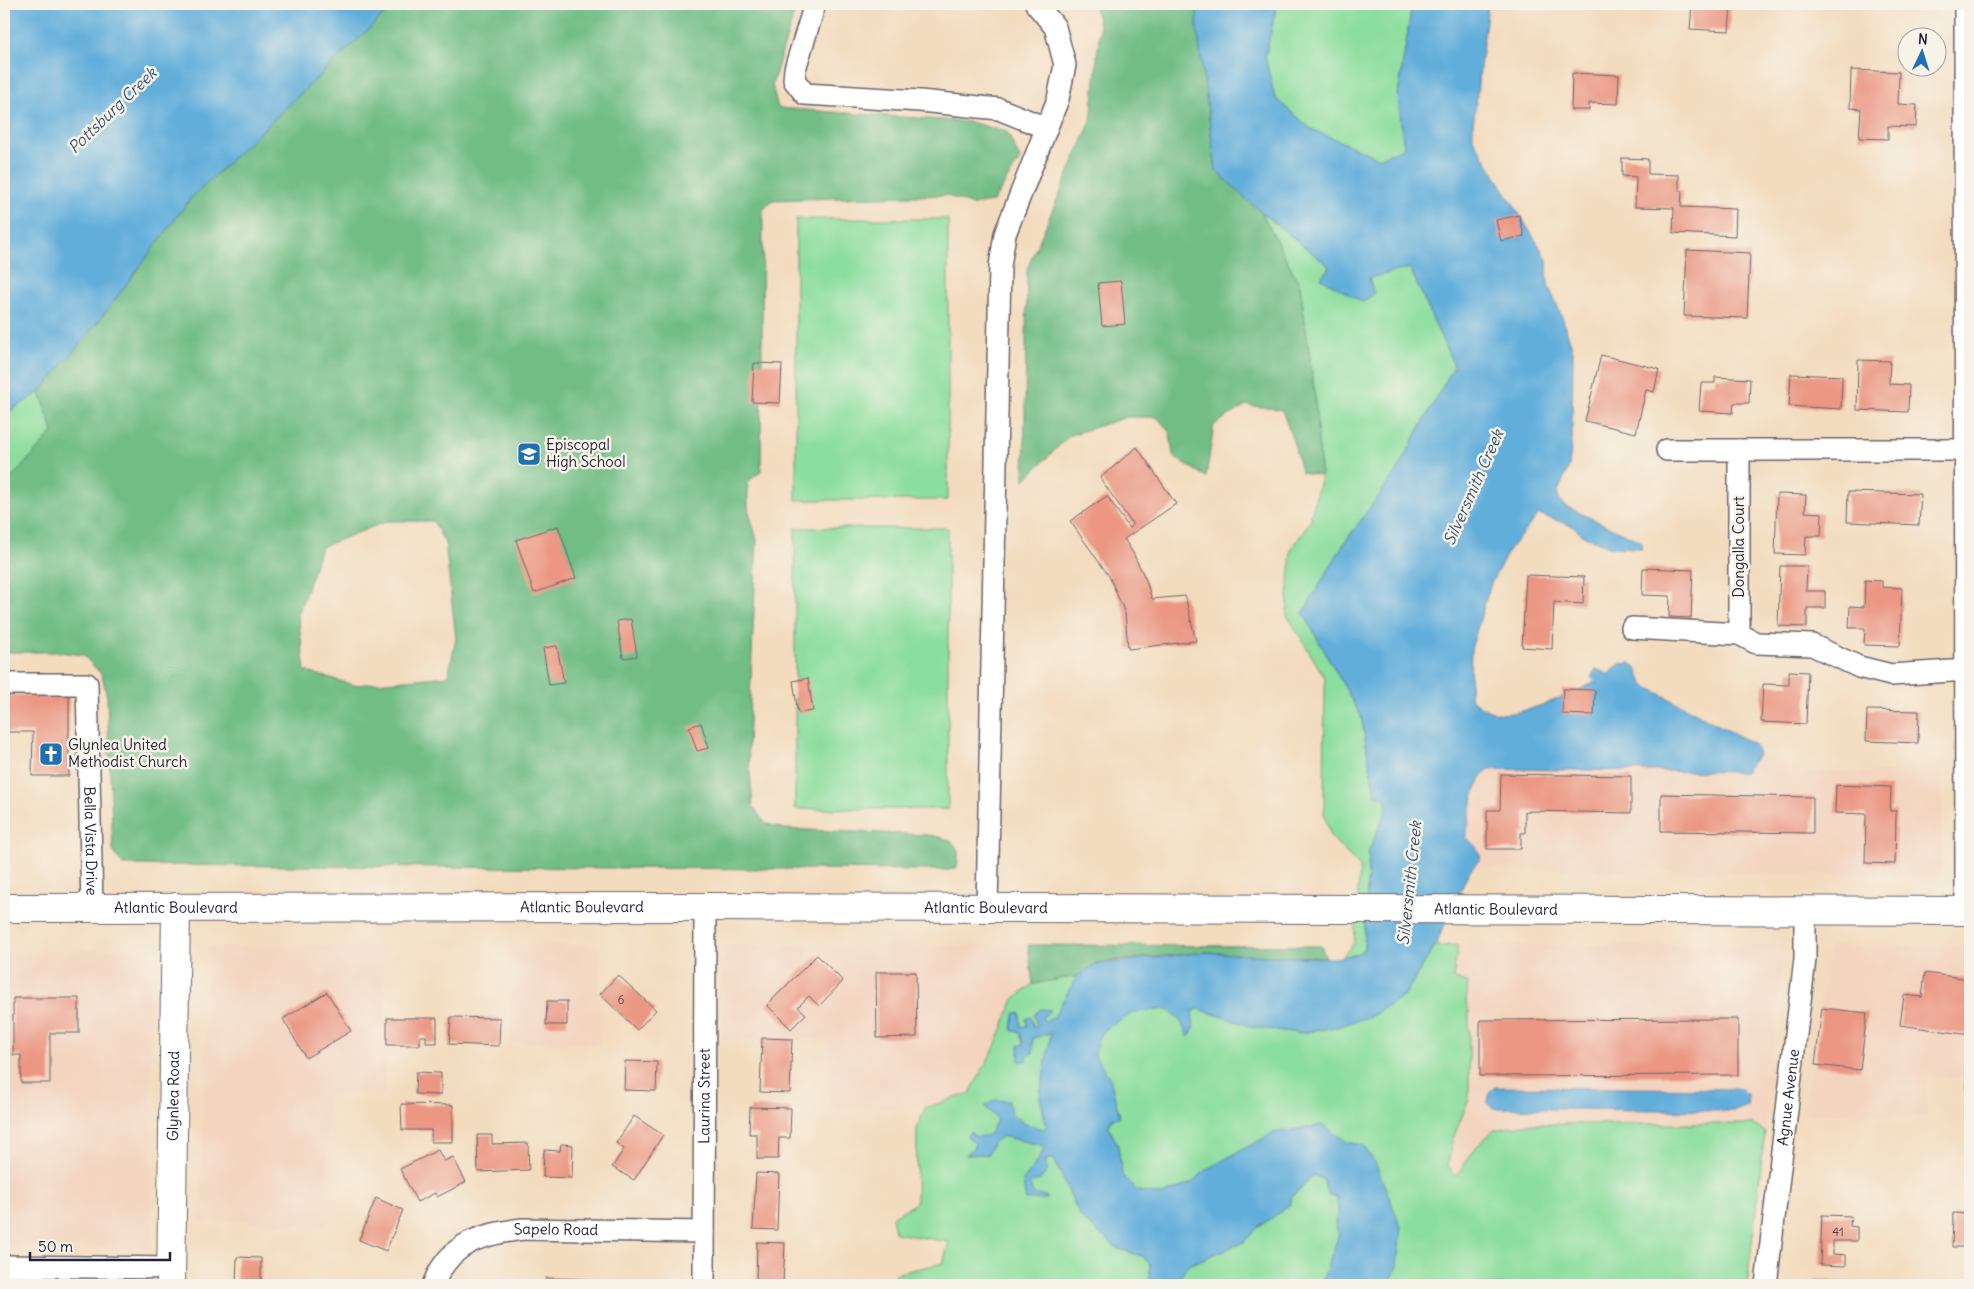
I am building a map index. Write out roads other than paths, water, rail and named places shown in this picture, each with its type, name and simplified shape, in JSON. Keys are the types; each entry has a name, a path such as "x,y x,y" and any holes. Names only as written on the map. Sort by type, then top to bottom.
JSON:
{"main road":[{"name":"Glynlea Road","path":"171,1276 176,907"},
{"name":"Atlantic Boulevard","path":"4,908 705,907 1968,911"}],"street":[{"path":"815,4 795,69 794,80 805,94 920,101 999,109 1046,128"},
{"path":"987,909 1000,266 1005,234 1058,99 1065,65 1055,27 1036,4"},
{"path":"1965,4 1969,355 1965,450 1968,623 1966,670 1968,911"},
{"path":"1667,450 1965,450"},
{"name":"Dongalla Court","path":"1739,450 1739,634"},
{"path":"1632,628 1739,634 1756,643 1812,645 1860,667 1890,675 1966,670"},
{"name":"Bella Vista Drive","path":"4,684 87,684 92,908"},
{"name":"Laurina Street","path":"704,1285 705,907"},
{"name":"Agnue Avenue","path":"1766,1285 1805,959 1805,910"},
{"name":"Sapelo Road","path":"433,1285 439,1270 452,1254 465,1244 479,1237 497,1232 522,1229 704,1232"},
{"path":"4,1266 171,1276"}],"water":[{"name":"Pottsburg Creek","path":"4,4 395,4 191,198 101,318 40,392 4,415"},
{"name":"Silversmith Creek","path":"1197,4 1277,4 1265,57 1275,98 1311,129 1379,158 1404,148 1398,96 1412,4 1488,4 1473,125 1473,139 1547,259 1548,285 1563,319 1573,351 1572,439 1569,466 1557,494 1563,505 1642,542 1641,548 1611,547 1580,534 1575,527 1539,514 1509,550 1491,583 1471,649 1470,698 1493,712 1507,714 1519,712 1561,698 1596,682 1591,677 1596,669 1608,674 1620,664 1631,663 1637,670 1644,685 1755,745 1758,755 1745,772 1489,769 1475,791 1466,837 1476,847 1481,858 1469,872 1435,946 1404,996 1371,1016 1337,1027 1299,1033 1253,1027 1199,1009 1192,1011 1194,1029 1188,1037 1180,1020 1167,1009 1135,1012 1107,1028 1097,1040 1095,1056 1110,1078 1120,1117 1112,1118 1108,1126 1118,1146 1122,1175 1138,1191 1162,1195 1192,1183 1205,1170 1273,1133 1322,1125 1347,1142 1363,1145 1376,1164 1401,1227 1397,1266 1389,1285 1321,1285 1339,1234 1336,1226 1338,1208 1337,1197 1329,1195 1325,1188 1324,1180 1313,1175 1291,1198 1289,1206 1258,1227 1244,1242 1188,1265 1175,1285 1124,1285 1125,1282 1145,1283 1149,1278 1151,1266 1144,1257 1117,1248 1081,1218 1054,1159 1046,1159 1048,1170 1040,1180 1029,1183 1033,1194 1046,1196 1047,1199 1026,1200 1023,1181 1039,1159 1045,1146 1002,1136 992,1144 988,1154 965,1155 973,1149 975,1143 967,1136 970,1132 976,1137 989,1135 997,1120 985,1106 995,1100 1009,1101 1011,1113 1025,1124 1043,1129 1047,1127 1040,1097 1051,1033 1033,1038 1033,1053 1026,1057 1026,1061 1019,1061 1019,1045 1024,1045 1020,1032 1012,1031 1014,1013 1020,1013 1021,1027 1027,1026 1026,1019 1031,1017 1034,1028 1037,1026 1034,1015 1040,1009 1051,1010 1042,1017 1045,1022 1054,1017 1077,976 1097,964 1207,952 1336,958 1357,954 1364,949 1369,850 1387,810 1385,798 1375,794 1361,716 1303,613 1343,545 1396,472 1454,366 1410,268 1369,278 1374,294 1362,302 1321,278 1330,267 1261,212 1216,171 1197,27"},
{"path":"1495,1087 1741,1089 1748,1094 1747,1106 1735,1111 1492,1108 1488,1103 1489,1092"}],"place":[{"name":"Episcopal High School","path":"529,454"},
{"name":"Glynlea United Methodist Church","path":"51,754"}]}
